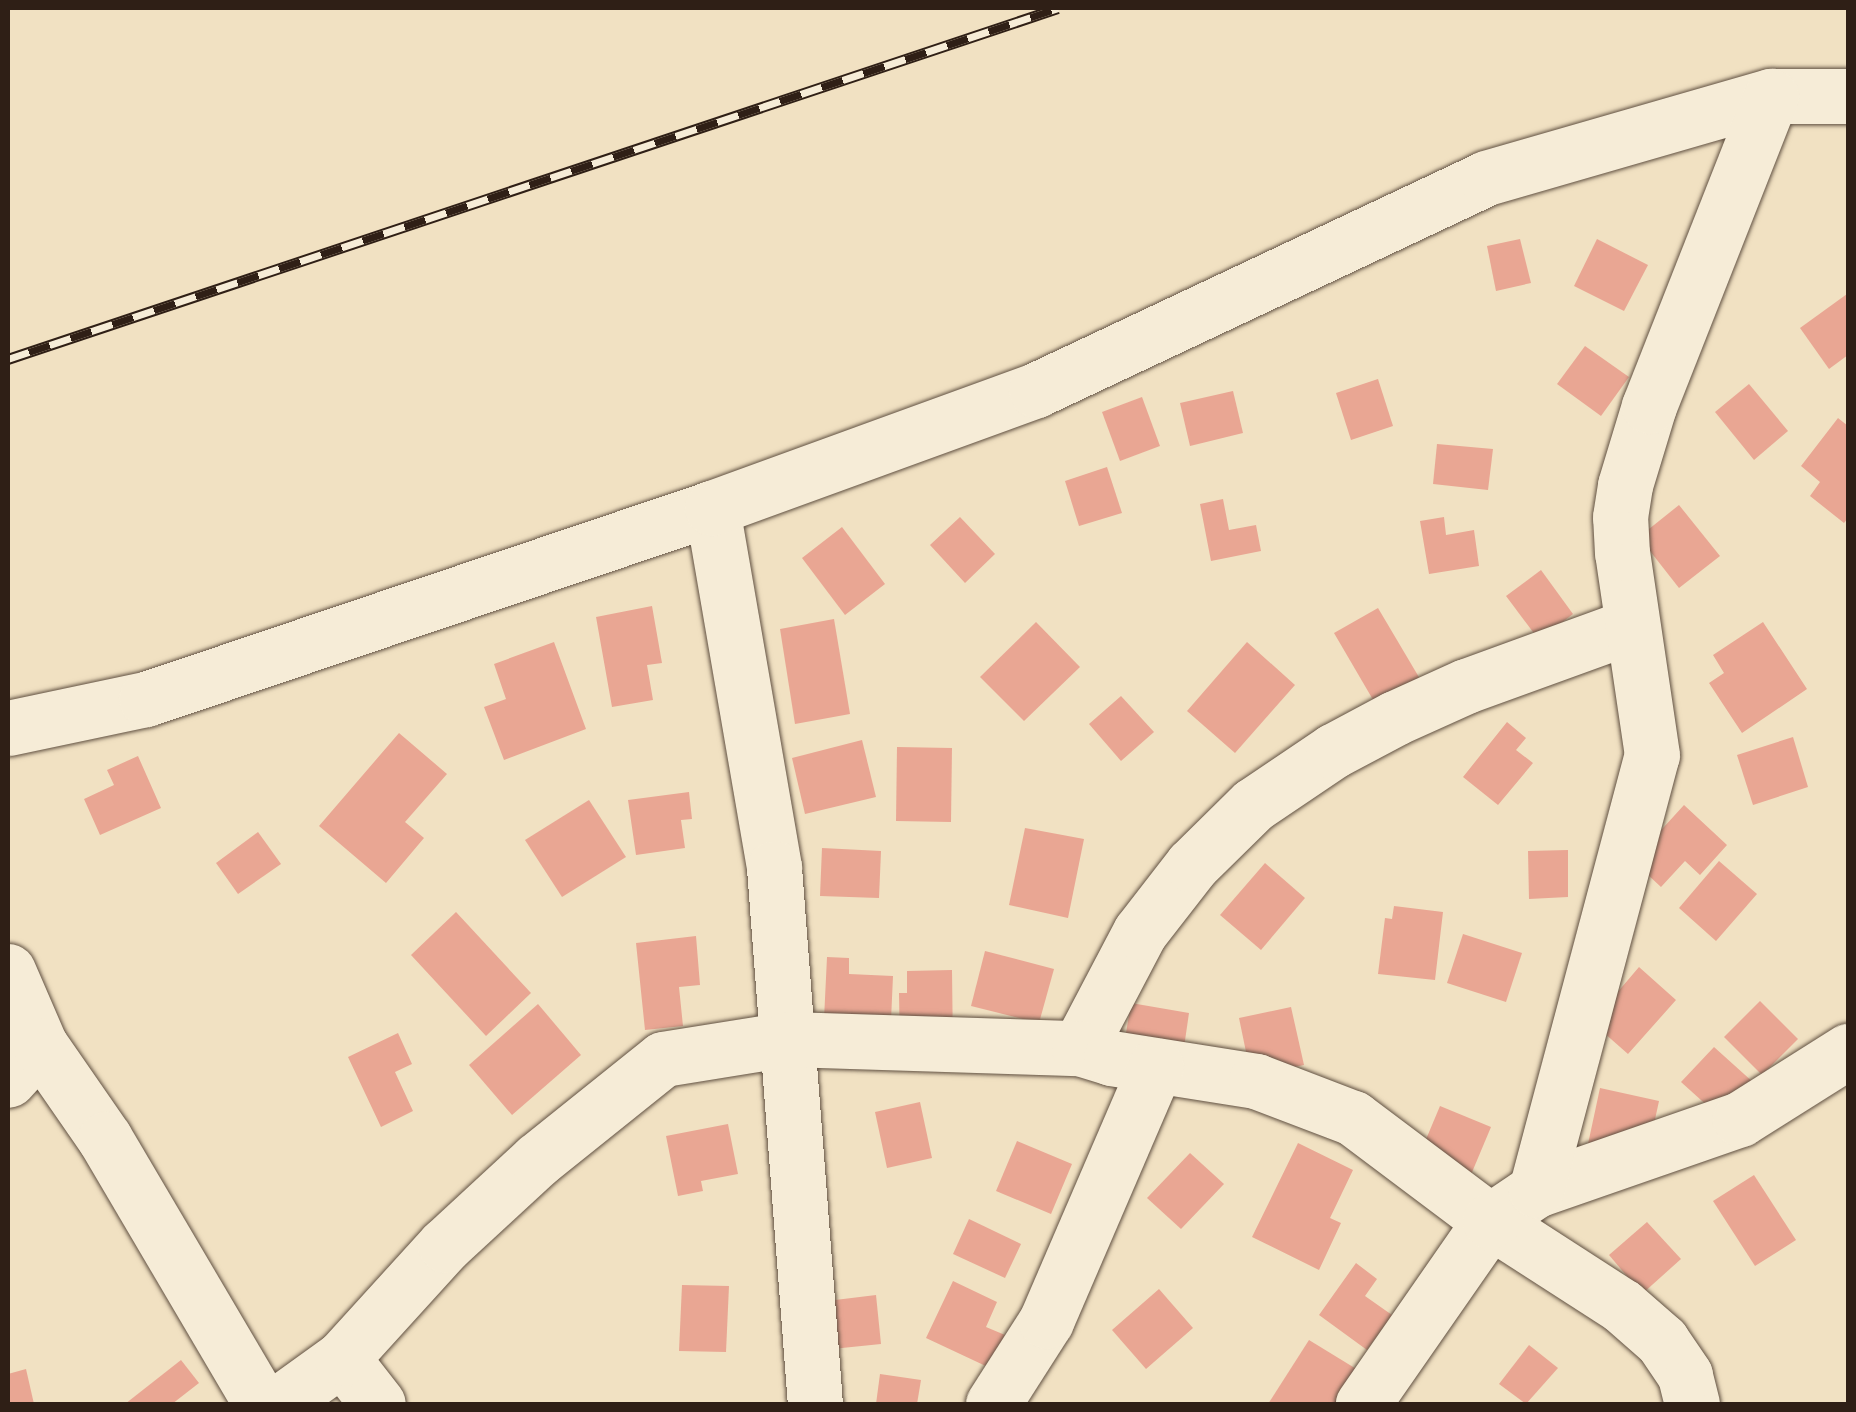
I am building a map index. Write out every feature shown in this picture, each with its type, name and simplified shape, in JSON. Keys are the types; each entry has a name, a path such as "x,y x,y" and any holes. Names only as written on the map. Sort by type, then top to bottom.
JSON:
{"street":[{"path":"8,728 146,699 712,508 1036,390 1486,178 1771,96 1848,96"},
{"path":"1536,1190 1652,755 1621,535 1625,484 1650,406 1771,96"},
{"path":"712,508 774,868 815,1404"},
{"path":"1079,1048 1140,932 1192,865 1253,805 1333,750 1395,718 1466,686 1631,626"},
{"path":"8,970 24,1062 105,1140 261,1404"},
{"path":"278,1404 342,1358 445,1246 524,1172 663,1059 788,1039 1079,1048 1156,1066 1256,1081 1353,1118 1490,1222 1622,1306 1662,1341 1686,1375 1692,1404"},
{"path":"1363,1404 1490,1222 1536,1190 1740,1119 1848,1051"},
{"path":"993,1404 1046,1321 1156,1066"},
{"path":"342,1358 378,1404"}],"building":[{"path":"1520,239 1531,283 1496,291 1487,246"},
{"path":"1597,239 1648,265 1624,311 1574,286"},
{"path":"1847,294 1848,355 1829,369 1800,328"},
{"path":"1585,346 1629,377 1601,416 1557,384"},
{"path":"1378,379 1393,426 1351,440 1336,393"},
{"path":"1749,384 1788,431 1754,460 1715,412"},
{"path":"1233,391 1243,433 1190,446 1180,403"},
{"path":"1142,397 1160,446 1120,461 1102,412"},
{"path":"1838,418 1848,426 1848,518 1844,523 1810,496 1820,482 1801,466"},
{"path":"1437,444 1493,449 1488,490 1433,484"},
{"path":"1107,467 1122,513 1079,526 1065,481"},
{"path":"1223,499 1229,530 1256,525 1261,551 1211,561 1200,504"},
{"path":"1679,505 1720,556 1679,588 1639,537"},
{"path":"960,517 995,554 965,583 930,545"},
{"path":"1444,517 1446,535 1474,530 1479,566 1429,574 1420,521"},
{"path":"842,527 885,584 845,615 802,558"},
{"path":"1541,570 1573,614 1539,640 1506,596"},
{"path":"652,606 662,663 647,665 653,700 612,707 596,617"},
{"path":"1378,608 1423,684 1379,710 1334,633"},
{"path":"834,619 850,714 795,724 780,629"},
{"path":"1036,622 1080,667 1024,721 980,677"},
{"path":"1763,622 1807,689 1742,733 1709,683 1724,673 1713,655"},
{"path":"554,642 586,729 504,760 484,707 506,699 494,664"},
{"path":"1247,642 1295,685 1235,753 1187,711"},
{"path":"1121,696 1154,732 1121,761 1089,724"},
{"path":"1507,722 1526,738 1516,750 1533,763 1498,805 1463,777"},
{"path":"399,733 447,774 405,822 424,838 386,883 319,826"},
{"path":"1793,737 1808,787 1753,805 1737,755"},
{"path":"862,740 876,797 805,814 792,758"},
{"path":"897,747 952,748 951,822 896,821"},
{"path":"138,756 161,808 100,835 84,799 114,785 107,770"},
{"path":"689,792 692,819 681,820 685,848 636,855 628,800"},
{"path":"589,800 626,857 562,897 525,840"},
{"path":"1684,805 1727,845 1700,875 1685,861 1661,887 1633,861"},
{"path":"1025,828 1084,839 1068,918 1009,905"},
{"path":"258,832 281,864 238,894 216,863"},
{"path":"822,848 881,851 879,898 820,896"},
{"path":"1568,850 1568,897 1529,899 1528,851"},
{"path":"1719,861 1757,894 1716,941 1679,908"},
{"path":"1265,863 1305,898 1261,950 1220,915"},
{"path":"1394,906 1443,912 1435,980 1378,974 1385,918 1392,919"},
{"path":"456,912 531,993 486,1036 411,955"},
{"path":"1463,934 1522,953 1506,1002 1447,983"},
{"path":"696,936 700,985 679,987 683,1026 645,1030 636,943"},
{"path":"985,951 1054,969 1039,1023 971,1006"},
{"path":"827,957 849,958 849,974 893,976 890,1043 823,1040"},
{"path":"1639,967 1676,1000 1628,1054 1578,1010 1616,994"},
{"path":"952,970 953,1049 900,1050 899,993 907,993 907,971"},
{"path":"1760,1001 1798,1039 1762,1075 1724,1037"},
{"path":"1131,1003 1189,1013 1182,1061 1123,1051"},
{"path":"538,1004 581,1055 512,1115 469,1065"},
{"path":"1291,1007 1304,1065 1251,1076 1239,1018"},
{"path":"398,1033 412,1064 395,1072 413,1111 381,1127 348,1057"},
{"path":"1714,1047 1754,1083 1722,1119 1681,1082"},
{"path":"1600,1088 1659,1101 1647,1156 1588,1144"},
{"path":"920,1102 932,1158 887,1168 875,1112"},
{"path":"1440,1106 1491,1127 1470,1177 1419,1156"},
{"path":"728,1124 738,1174 701,1181 703,1191 678,1196 666,1136"},
{"path":"1017,1141 1072,1164 1051,1214 996,1191"},
{"path":"1298,1143 1353,1170 1330,1218 1341,1223 1319,1270 1252,1237"},
{"path":"1190,1153 1224,1184 1181,1229 1147,1198"},
{"path":"1754,1175 1796,1240 1755,1266 1713,1201"},
{"path":"969,1219 1021,1244 1005,1278 953,1254"},
{"path":"1647,1222 1681,1259 1642,1294 1609,1255"},
{"path":"1356,1263 1377,1279 1365,1296 1392,1315 1367,1350 1319,1315"},
{"path":"953,1281 997,1302 986,1327 1005,1335 990,1368 926,1338"},
{"path":"682,1285 729,1286 726,1352 679,1351"},
{"path":"1159,1289 1193,1328 1146,1369 1112,1330"},
{"path":"876,1295 881,1344 832,1349 827,1301"},
{"path":"1309,1340 1358,1370 1335,1404 1268,1404"},
{"path":"1529,1345 1558,1368 1526,1404 1499,1384"},
{"path":"181,1360 199,1383 172,1404 125,1404"},
{"path":"26,1369 34,1404 8,1404 8,1374"},
{"path":"880,1374 921,1380 917,1404 876,1404"}],"railway":[{"path":"8,359 1058,8"}]}
